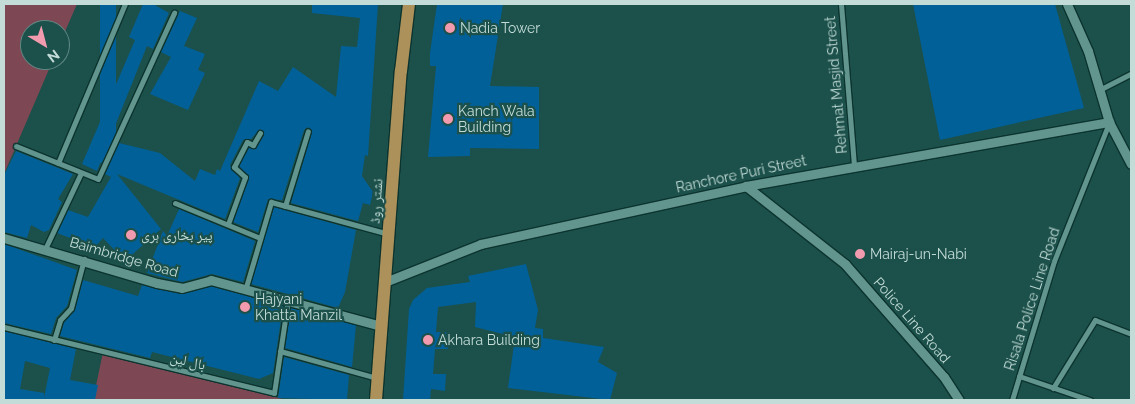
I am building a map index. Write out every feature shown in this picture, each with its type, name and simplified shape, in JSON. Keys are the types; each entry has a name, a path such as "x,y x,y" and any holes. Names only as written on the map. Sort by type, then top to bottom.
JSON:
{"main road":[{"name":"نشتر روڈ","path":"376,400 401,71 409,4"}],"street":[{"path":"58,164 125,4"},
{"name":"Rehmat Masjid Street","path":"841,4 854,165"},
{"path":"1067,4 1088,51 1110,122 1131,164"},
{"path":"16,146 98,179 174,13"},
{"path":"1101,89 1131,74"},
{"name":"Ranchore Puri Street","path":"385,282 481,244 746,186 854,165 1110,122"},
{"name":"Risala Police Line Road","path":"1012,400 1054,261 1110,122"},
{"path":"285,206 308,131"},
{"path":"228,224 245,177 234,168 247,142 253,145 260,133"},
{"path":"45,249 81,173"},
{"name":"Police Line Road","path":"746,186 845,264 944,377 959,400"},
{"path":"246,287 271,202 389,234"},
{"path":"176,203 260,238"},
{"name":"Baimbridge Road","path":"4,238 182,288 211,280 246,287 382,326"},
{"path":"54,340 60,320 71,308 84,260"},
{"name":"بال لین","path":"4,327 274,393 288,299"},
{"path":"1053,388 1095,320 1131,334"},
{"path":"280,351 378,378"},
{"path":"1019,376 1090,400"}],"shaded area":[{"path":"4,4 77,4 70,20 20,20 20,70 49,70 4,174"},
{"path":"103,352 286,400 93,400"}],"building":[{"path":"100,4 116,4 116,163 100,163"},
{"path":"143,4 153,4 169,13 153,49 147,46 97,171 82,164 135,40 129,37"},
{"path":"312,4 378,4 368,156 365,155 362,176 373,192 370,205 363,203 358,221 291,203 312,132 308,127 304,130 282,200 268,199 258,232 233,222 249,178 239,166 249,148 256,148 264,135 260,129 251,139 243,140 230,165 240,178 225,219 117,174 161,229 125,261 103,238 95,247 72,234 70,238 57,233 68,210 88,217 111,177 105,174 119,143 160,153 195,181 200,169 215,175 217,169 220,171 259,81 278,91 293,67 336,97 341,46 357,47 360,18 312,13"},
{"path":"437,4 503,4 490,86 539,87 539,149 470,148 470,156 428,157 436,66 430,66 430,53"},
{"path":"913,4 1055,4 1084,108 940,140"},
{"path":"180,11 197,18 184,46 205,54 198,70 205,73 188,110 150,94 171,57 161,52"},
{"path":"16,151 73,174 58,199 62,202 49,230 44,232 31,225 27,238 4,232 4,175"},
{"path":"274,207 356,230 345,292 338,308 251,284"},
{"path":"179,209 255,241 243,282 212,274 182,282 147,273 163,231 167,236"},
{"path":"4,244 77,270 67,306 56,318 51,334 4,323"},
{"path":"526,264 538,310 535,328 543,329 543,338 604,347 598,362 617,373 610,400 508,388 515,337 475,327 476,302 438,307 436,332 449,332 448,349 435,349 433,374 446,374 445,391 431,389 430,400 403,400 409,309 413,300 427,288 470,282 468,276"},
{"path":"83,280 138,296 142,285 181,294 211,286 283,306 273,373 259,379 152,352 150,358 60,336 64,322 75,310"},
{"path":"291,308 356,325 352,367 285,348"},
{"path":"4,331 76,349 70,380 98,385 95,400 4,400","holes":["25,361 50,368 44,398 44,393 20,389"]},
{"path":"284,357 349,375 347,400 278,398"}],"place":[{"name":"Nadia Tower","path":"450,28"},
{"name":"Kanch Wala Building","path":"448,119"},
{"name":"پیر بخاری ہری","path":"131,235"},
{"name":"Mairaj-un-Nabi","path":"860,254"},
{"name":"Hajyani Khatta Manzil","path":"245,307"},
{"name":"Akhara Building","path":"428,340"}]}
